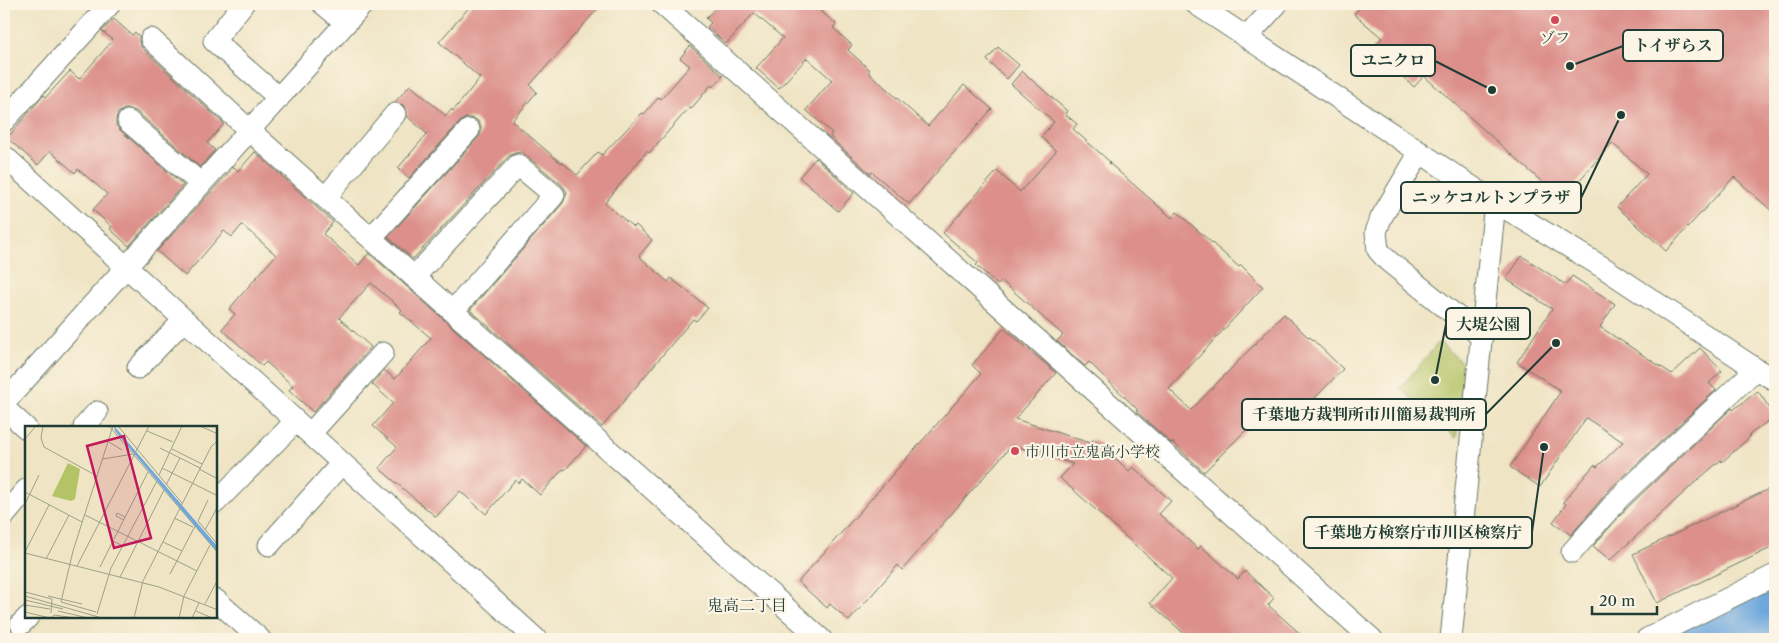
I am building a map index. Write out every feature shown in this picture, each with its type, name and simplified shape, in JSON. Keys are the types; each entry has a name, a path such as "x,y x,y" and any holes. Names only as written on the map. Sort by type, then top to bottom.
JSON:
{"street":[{"path":"4,121 110,4"},
{"path":"243,4 214,41 279,98"},
{"path":"323,4 346,23"},
{"path":"4,403 363,4"},
{"path":"662,4 1372,639"},
{"path":"1196,4 1495,202 1604,268 1775,380"},
{"path":"1247,36 1277,4"},
{"path":"151,39 249,130 821,639"},
{"path":"325,198 395,114"},
{"path":"128,121 201,184"},
{"path":"371,238 469,130"},
{"path":"1420,152 1381,218 1376,232 1378,250 1387,260 1482,337"},
{"path":"4,156 536,639"},
{"path":"414,277 518,165 554,195 452,311"},
{"path":"1451,639 1495,202"},
{"path":"138,368 184,320"},
{"path":"218,500 303,428 383,353"},
{"path":"1572,552 1619,498 1756,369"},
{"path":"4,408 25,427"},
{"path":"269,545 342,463"},
{"path":"4,516 25,491"},
{"path":"1647,639 1775,575"},
{"path":"218,602 260,639"}],"green space":[{"path":"1439,342 1466,366 1456,438 1400,388"}],"water":[{"path":"1775,584 1775,639 1656,639"}],"building":[{"path":"472,4 602,4 530,85 537,92 512,121 577,175 598,152 602,155 642,113 644,114 659,97 661,99 690,66 680,58 690,46 723,76 713,87 711,85 649,153 647,151 605,203 633,227 636,225 652,240 639,256 668,282 671,278 708,308 696,321 693,319 602,427 470,310 563,203 567,192 562,185 522,152 515,153 509,156 413,259 388,237 481,133 481,126 477,120 465,118 409,178 398,168 427,134 407,116 407,110 403,105 395,102 410,85 446,116 452,109 453,111 480,78 439,42"},
{"path":"719,4 812,4 836,24 833,28 852,45 848,50 870,70 868,72 928,126 964,85 992,109 909,204 872,172 871,174 832,139 830,136 832,133 806,110 832,80 807,58 779,88 756,68 783,38 754,13 726,44 707,27 711,23 706,18"},
{"path":"1363,4 1775,4 1775,214 1734,177 1666,251 1617,207 1647,174 1612,143 1562,200 1424,76 1414,87 1372,49 1382,38 1354,14"},
{"path":"114,19 132,35 135,32 139,36 142,48 224,124 207,143 215,150 200,167 136,111 124,109 118,113 116,125 120,130 183,185 129,246 93,210 107,194 78,169 75,173 50,151 38,165 7,138 44,95 46,97 70,71 79,79 113,40 102,31"},
{"path":"998,47 1019,65 1007,79 987,60"},
{"path":"1022,71 1067,111 1065,114 1077,124 1073,129 1109,163 1172,218 1177,212 1239,267 1241,265 1263,287 1169,389 1191,410 1284,314 1343,369 1294,420 1291,417 1283,425 1267,409 1204,472 1136,411 1138,410 1089,362 1085,366 1057,341 1063,335 1002,281 998,285 976,265 978,263 943,233 997,171 1020,192 1056,151 1041,137 1054,122 1011,84"},
{"path":"255,152 333,222 323,234 359,265 369,253 586,446 540,495 522,479 519,483 515,480 486,514 460,491 436,517 379,468 397,447 373,426 393,403 372,384 384,370 395,379 431,338 400,312 402,310 371,283 339,318 371,347 313,412 289,390 293,386 266,362 262,366 222,329 235,314 229,309 276,255 242,225 232,237 224,231 185,276 157,251 234,167 238,171"},
{"path":"816,158 854,193 838,211 799,177"},
{"path":"1522,256 1566,285 1572,276 1615,304 1600,327 1672,374 1700,348 1722,371 1709,383 1716,390 1610,489 1571,535 1553,522 1566,504 1563,502 1594,465 1597,467 1623,442 1586,418 1540,487 1510,467 1561,391 1517,362 1552,309 1506,279"},
{"path":"1004,328 1056,373 1015,419 1090,443 1094,439 1129,471 1133,467 1171,501 1159,514 1198,549 1201,546 1238,579 1245,571 1274,598 1268,605 1306,639 1190,639 1150,603 1172,578 1060,478 1073,464 1012,445 902,570 898,565 849,621 830,604 827,608 798,582 981,374 972,365"},
{"path":"1758,391 1775,416 1749,435 1750,437 1722,462 1721,460 1700,478 1610,560 1593,546 1628,507 1732,408 1733,410"},
{"path":"1775,486 1775,546 1657,603 1633,554"}],"place":[{"name":"ゾフ","path":"1555,20"},
{"name":"トイザらス","path":"1570,66"},
{"name":"ユニクロ","path":"1492,90"},
{"name":"ニッケコルトンプラザ","path":"1621,115"},
{"name":"千葉地方裁判所市川簡易裁判所","path":"1556,343"},
{"name":"大堤公園","path":"1435,380"},
{"name":"千葉地方検察庁市川区検察庁","path":"1544,447"},
{"name":"市川市立鬼高小学校","path":"1015,451"}],"district":[{"name":"鬼高二丁目","path":"747,605"}]}
